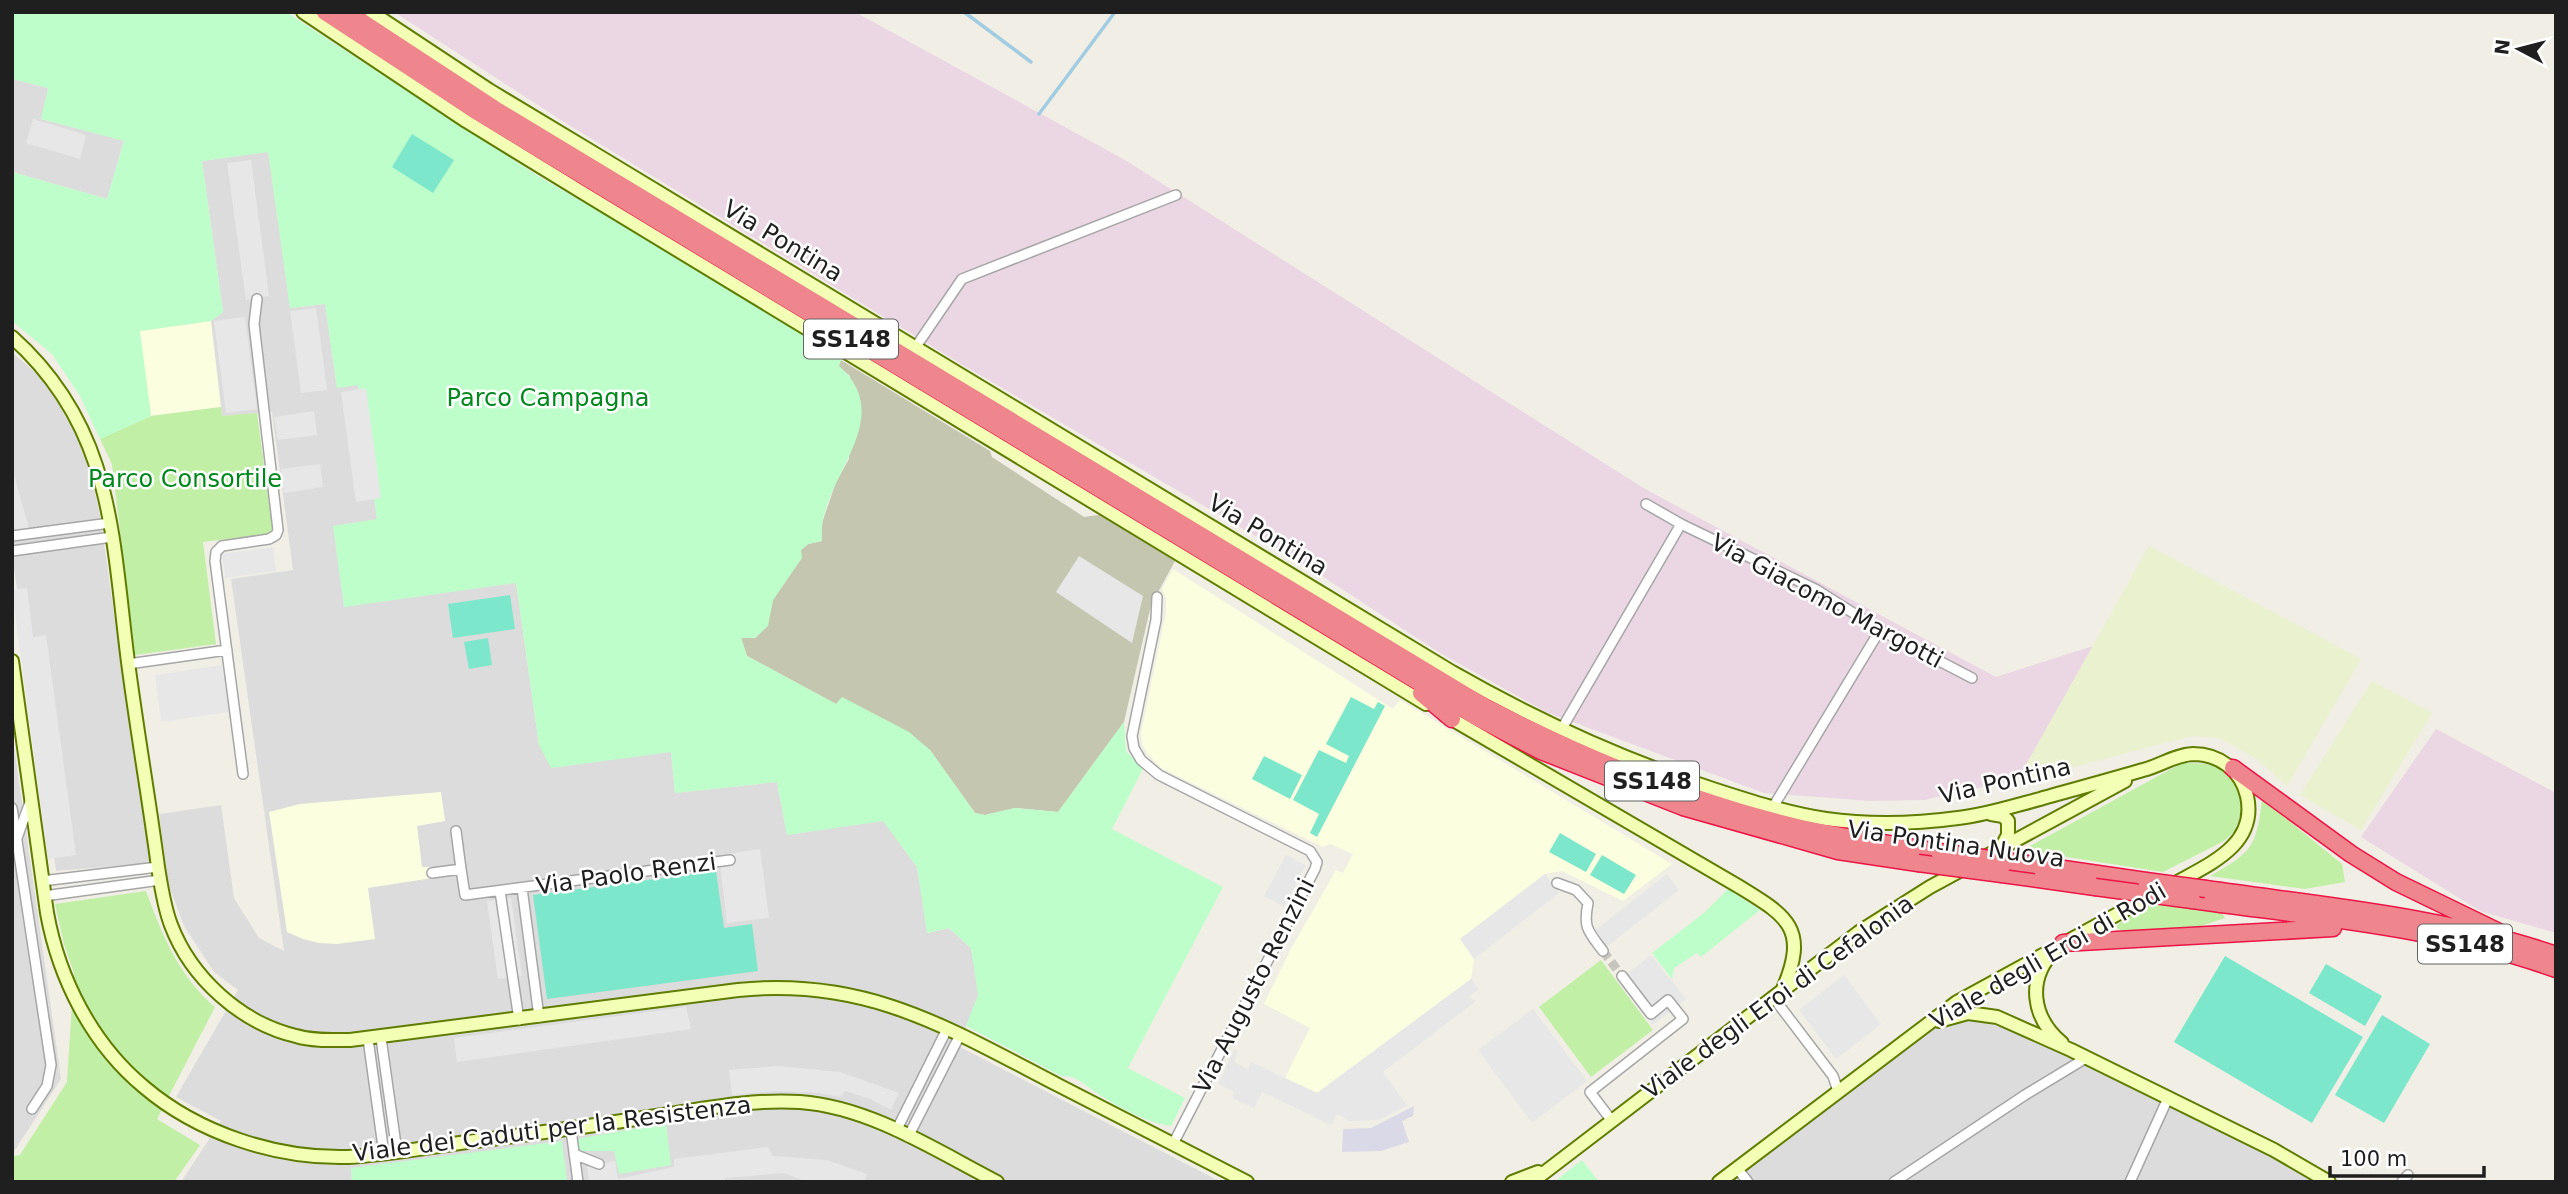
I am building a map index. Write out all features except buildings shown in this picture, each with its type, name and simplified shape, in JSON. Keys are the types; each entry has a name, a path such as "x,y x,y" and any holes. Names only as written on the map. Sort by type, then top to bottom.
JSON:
{"highway":[{"path":"309,12 378,48"},
{"name":"Via Pontina","path":"326,12 378,48 567,166 1384,655"},
{"name":"Via Pontina","path":"347,12 495,109 1384,655"},
{"path":"1384,655 1452,719"},
{"name":"Via Pontina Nuova","path":"1384,655 1547,739 1692,797 1798,827 1939,852 2431,923 2530,946 2556,955"},
{"name":"Via Pontina Nuova","path":"1384,655 1475,717 1541,751 1660,799 1804,842 1838,851 1918,863 2372,926 2526,958 2556,969"},
{"path":"2227,765 2351,855 2445,907 2530,946"},
{"path":"2063,943 2372,926"}],"street":[{"path":"303,12 466,121 580,191 1452,719 1738,886 1782,915 1795,943 1791,972 1778,993 1833,1076 1838,1091"},
{"name":"Via Pontina","path":"371,12 489,90 1452,672 1561,730 1664,773 1773,807 1828,819 1878,823 1937,821 1984,814 2147,769 2184,755 2200,755 2227,765"},
{"path":"915,348 962,279 1176,195"},
{"path":"243,774 215,564 216,552 224,545 269,539 276,535 279,527 254,324 257,299"},
{"path":"12,337 53,379 79,420 95,457 110,523 159,874 168,915 180,946 203,976 232,1006 256,1022 299,1037 330,1040 374,1039 738,990 800,988 845,993 875,1000 947,1028 1247,1182"},
{"name":"Via Giacomo Margotti","path":"1646,504 1816,590 1880,631 1972,678"},
{"path":"12,536 110,523"},
{"path":"1561,730 1681,524"},
{"path":"12,551 112,537"},
{"name":"Via Augusto Renzini","path":"1157,597 1156,620 1132,726 1134,748 1141,760 1159,775 1310,851 1317,862 1173,1144"},
{"path":"1773,807 1880,631"},
{"path":"128,664 227,650"},
{"name":"Viale dei Caduti per la Resistenza","path":"13,667 44,896 62,969 82,1011 123,1068 144,1088 168,1105 213,1130 266,1147 326,1156 384,1154 571,1130 718,1107 784,1102 814,1104 849,1111 902,1134 997,1182"},
{"name":"Viale degli Eroi di Rodi","path":"1719,1182 1962,999 2216,860 2235,845 2245,828 2248,808 2245,789 2227,765"},
{"name":"Viale degli Eroi di Cefalonia","path":"1532,1182 1859,932 1895,908 2147,769"},
{"path":"16,839 31,800"},
{"path":"12,808 51,1070 46,1089 32,1109"},
{"path":"1984,814 1999,814 2007,820 2008,835 2000,849"},
{"name":"Via Paolo Renzi","path":"456,831 465,895 730,860"},
{"path":"432,873 461,869"},
{"path":"42,881 159,874"},
{"path":"44,896 159,874"},
{"path":"1558,883 1576,890 1588,903 1584,920 1586,929 1603,951"},
{"name":"Via Paolo Renzi","path":"522,888 539,1017"},
{"name":"Via Paolo Renzi","path":"500,891 519,1020"},
{"path":"28,915 47,913"},
{"path":"2063,943 2044,965 2036,984 2035,996 2037,1011 2044,1025 2071,1050"},
{"path":"1612,1121 1590,1092 1683,1019 1668,1000 1651,1013 1622,976"},
{"path":"1922,1028 1953,1016 1980,1013 1997,1017 2071,1050 2283,1154 2329,1182"},
{"path":"902,1134 947,1028"},
{"path":"902,1134 960,1035"},
{"path":"374,1039 397,1152"},
{"path":"374,1039 384,1154"},
{"path":"1894,1182 2086,1058"},
{"path":"2130,1182 2168,1098"},
{"path":"571,1130 579,1182"},
{"path":"574,1154 599,1164"},
{"path":"1512,1182 1552,1167"},
{"path":"1737,1168 1748,1182"}],"shaded area":[{"path":"394,12 855,12 1125,160 1645,489 1996,677 2093,646 2018,779 1924,800 1870,801 1764,793 1546,712 1440,653 1305,565 961,364 564,122"},
{"path":"12,79 49,88 41,119 124,140 107,199 12,172"},
{"path":"33,119 86,135 80,159 26,143"},
{"path":"269,151 290,308 325,304 337,387 358,384 377,519 516,582 539,745 671,752 675,793 777,782 787,835 883,820 917,867 928,933 949,928 971,948 979,995 958,1046 1221,1182 996,1182 977,1172 971,1182 181,1182 221,1121 176,1097 238,990 214,972 184,926 168,883 159,814 221,805 234,898 259,938 284,951 231,579 293,570 272,412 222,416 221,407 151,416 139,331 211,321 223,312 202,161"},
{"path":"251,160 269,296 246,300 227,163"},
{"path":"316,308 327,390 301,393 290,311"},
{"path":"245,317 257,409 226,413 214,321"},
{"path":"211,321 221,407 151,416 139,331"},
{"path":"12,352 46,382 87,455 100,516 150,863 56,871 12,553"},
{"path":"841,360 990,451 992,457 1084,517 1099,515 1175,561 1151,605 1124,722 1058,812 1015,808 985,815 975,813 930,750 747,656 741,638 755,638 767,626 773,600 801,558 801,550 808,544 822,541 821,526 836,482 849,459 850,376 838,366"},
{"path":"366,388 381,498 356,502 341,392"},
{"path":"314,411 317,435 278,440 274,417"},
{"path":"320,464 323,487 284,493 281,469"},
{"path":"12,468 29,528 14,532 12,525"},
{"path":"2149,546 2361,659 2287,786 2257,759 2219,738 2192,736 2043,775 2018,779"},
{"path":"273,547 276,571 225,578 222,554"},
{"path":"1079,556 1143,596 1132,643 1056,592"},
{"path":"1173,569 1393,709 1400,700 1672,864 1623,901 1562,871 1545,874 1460,939 1474,959 1471,979 1317,1093 1285,1078 1310,1028 1264,1004 1291,949 1336,870 1343,873 1353,854 1330,844 1323,847 1161,768 1147,753 1142,744 1141,733 1166,612 1166,599 1162,589"},
{"path":"27,588 33,637 46,635 76,855 48,859 12,590"},
{"path":"222,665 229,712 161,722 155,675"},
{"path":"2372,681 2432,713 2361,830 2300,795"},
{"path":"2436,729 2556,793 2556,933 2480,911 2361,837"},
{"path":"12,732 61,1079 15,1150 12,1150"},
{"path":"441,792 445,821 417,826 422,867 431,867 432,878 368,888 375,939 337,944 319,943 287,932 269,812 300,804"},
{"path":"760,849 769,918 727,923 719,855"},
{"path":"1286,855 1306,865 1284,907 1264,896"},
{"path":"1545,874 1559,893 1474,959 1460,939"},
{"path":"1667,874 1679,890 1605,948 1593,932"},
{"path":"511,898 522,976 498,979 487,901"},
{"path":"1651,955 1686,999 1653,1025 1618,981"},
{"path":"1844,975 1881,1024 1836,1059 1799,1010"},
{"path":"1471,979 1479,989 1468,997 1476,1001 1383,1072 1407,1105 1379,1120 1349,1121 1337,1114 1331,1125 1262,1092 1254,1108 1232,1098 1234,1092 1218,1084 1235,1049 1238,1051 1234,1062 1248,1069 1251,1062 1317,1093"},
{"path":"686,1007 691,1029 457,1062 454,1038"},
{"path":"1533,1009 1587,1081 1532,1123 1478,1050"},
{"path":"1968,1019 2008,1029 2131,1079 2330,1182 1719,1182 1934,1027"},
{"path":"778,1066 840,1072 899,1093 891,1110 870,1099 845,1091 840,1097 820,1093 775,1091 732,1095 729,1070"},
{"path":"1414,1106 1413,1116 1402,1121 1409,1142 1381,1151 1342,1152 1343,1129 1371,1128"},
{"path":"768,1147 773,1156 827,1160 867,1174 865,1182 807,1182 784,1173 725,1178 725,1182 589,1182 587,1166 615,1161 618,1179 674,1167 674,1159"}],"green space":[{"name":"Parco Campagna","path":"12,12 286,12 538,176 750,299 841,360 839,366 856,387 862,408 859,430 830,496 823,519 822,541 808,544 801,550 802,558 773,600 768,626 755,638 741,638 747,656 836,704 842,697 909,732 930,750 975,813 985,815 1015,808 1058,812 1124,722 1126,751 1143,769 1112,829 1223,887 1128,1068 1185,1098 1171,1126 1134,1114 1077,1079 1061,1076 966,1026 978,995 971,948 949,928 927,933 917,867 883,821 787,835 777,782 675,793 671,752 551,768 539,745 516,583 344,607 333,526 377,519 358,385 337,388 325,304 290,308 268,152 202,161 223,312 211,321 140,331 151,416 100,439 80,396 52,354 12,321 12,172 107,199 124,141 41,119 48,88 12,79"},
{"path":"412,134 454,160 433,193 392,167"},
{"name":"Parco Consortile","path":"221,407 222,416 257,413 273,533 203,542 216,644 135,655 112,464 100,439 151,416"},
{"path":"510,595 515,629 453,638 448,604"},
{"path":"488,638 492,665 469,669 464,642"},
{"path":"1351,697 1374,709 1378,702 1385,706 1317,837 1310,833 1319,814 1293,800 1319,750 1346,763 1349,756 1326,744"},
{"path":"1264,756 1302,775 1290,799 1252,779"},
{"path":"2182,763 2211,765 2224,771 2243,793 2241,814 2234,832 2224,841 2163,872 2023,850"},
{"path":"2262,799 2342,864 2345,882 2305,889 2210,876 2235,861 2250,847 2258,828"},
{"path":"1560,833 1596,854 1586,872 1549,852"},
{"path":"1602,855 1636,875 1624,894 1590,875"},
{"path":"716,871 724,928 752,924 758,971 547,999 533,895"},
{"path":"1728,889 1760,910 1701,957 1697,953 1674,968 1672,979 1652,953 1705,912"},
{"path":"146,891 165,939 181,968 215,1007 157,1119 200,1145 174,1182 12,1182 12,1156 20,1155 67,1082 74,973 55,904"},
{"path":"2146,905 2221,911 2225,918 2201,926 2125,932 2114,927"},
{"path":"2225,956 2363,1037 2312,1123 2174,1042"},
{"path":"1601,960 1653,1030 1591,1077 1539,1007"},
{"path":"2326,964 2382,996 2365,1026 2309,993"},
{"path":"2382,1015 2430,1044 2384,1123 2335,1095"},
{"path":"666,1123 671,1165 619,1174 614,1151 579,1151 577,1139"},
{"path":"562,1141 567,1182 352,1182 351,1168"},
{"path":"1582,1160 1599,1182 1554,1182"}],"waterway":[{"path":"964,12 1031,62"},
{"path":"1039,114 1115,12"}],"tunnel":[{"path":"1603,951 1622,976"}]}
